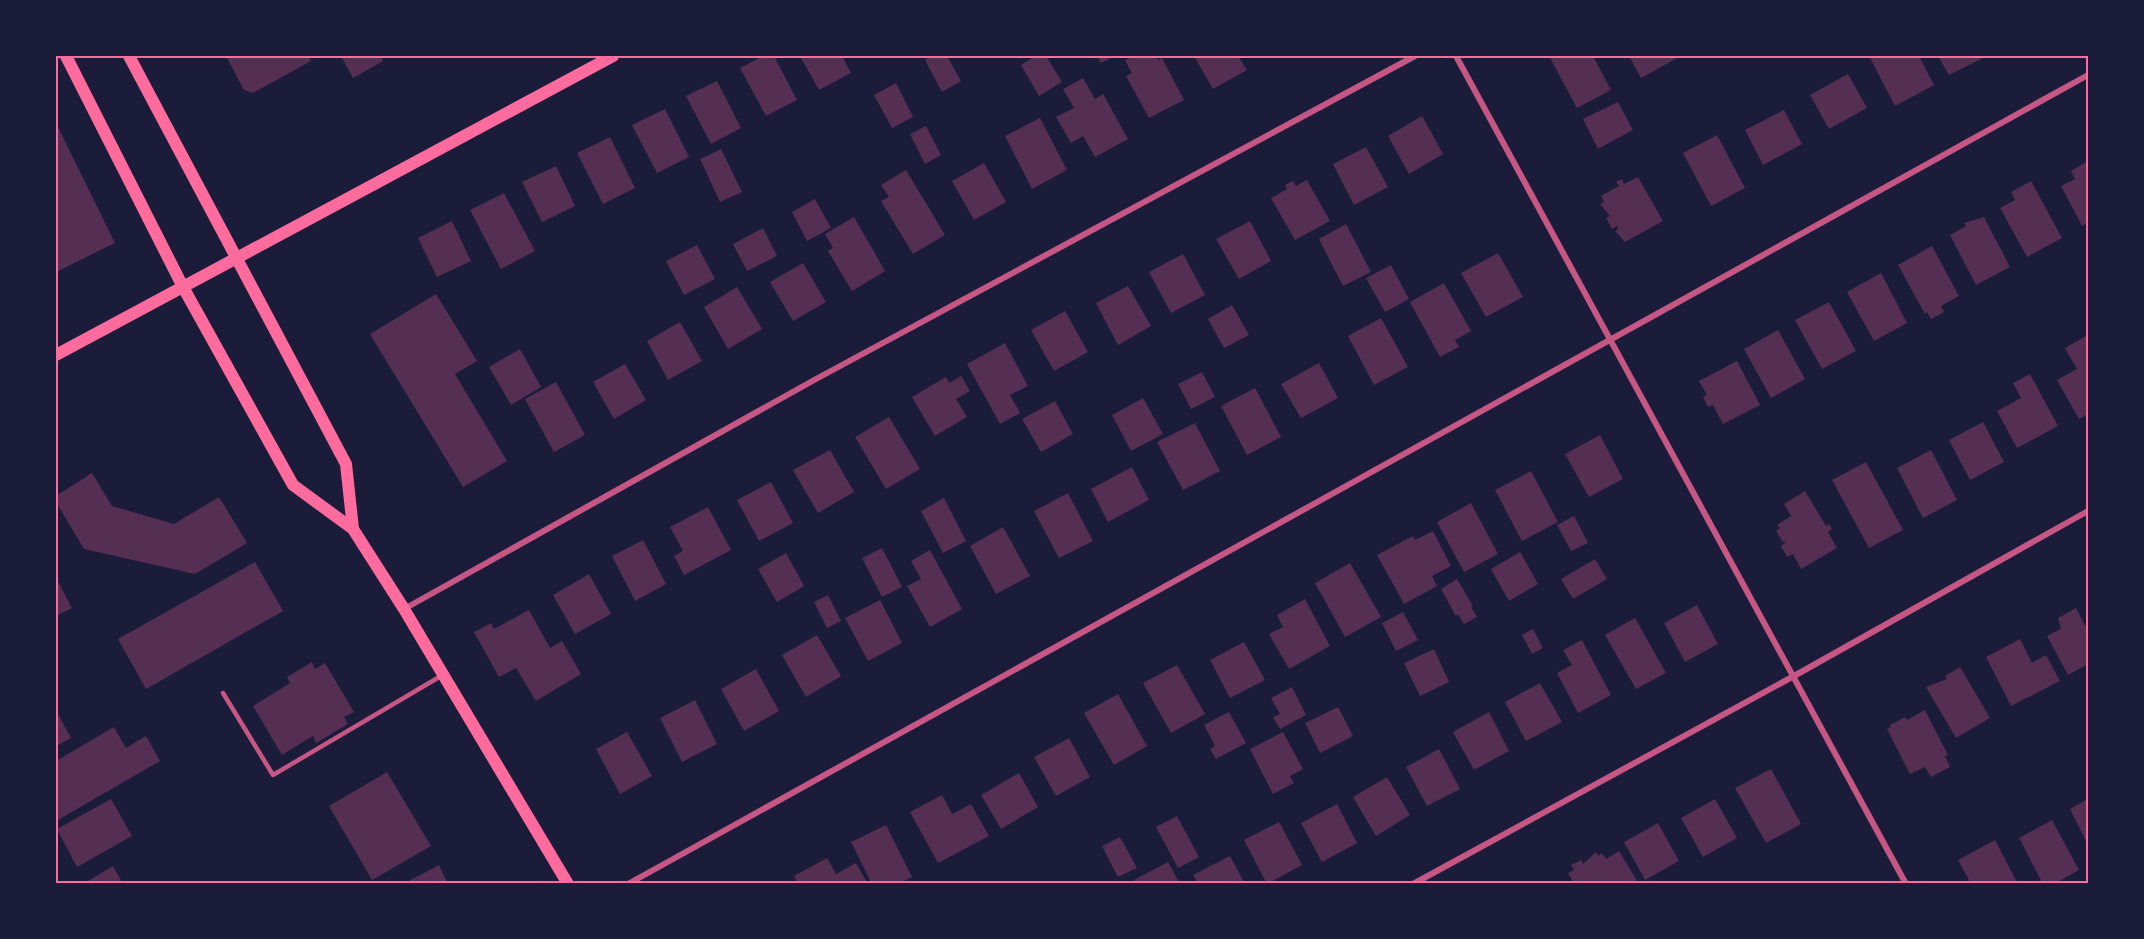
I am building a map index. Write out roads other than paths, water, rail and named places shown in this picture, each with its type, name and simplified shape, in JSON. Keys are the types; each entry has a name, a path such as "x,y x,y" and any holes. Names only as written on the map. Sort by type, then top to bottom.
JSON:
{"main road":[{"path":"66,56 183,287 293,485 353,529 404,609 568,884"},
{"path":"129,56 346,464 353,529"},
{"path":"56,355 613,56"}],"street":[{"path":"404,609 816,379 1415,56"},
{"path":"1456,56 1612,339 1906,884"},
{"path":"628,884 2088,75"},
{"path":"1413,884 1794,676 2088,511"}],"lane":[{"path":"223,693 273,775 442,674"}]}
